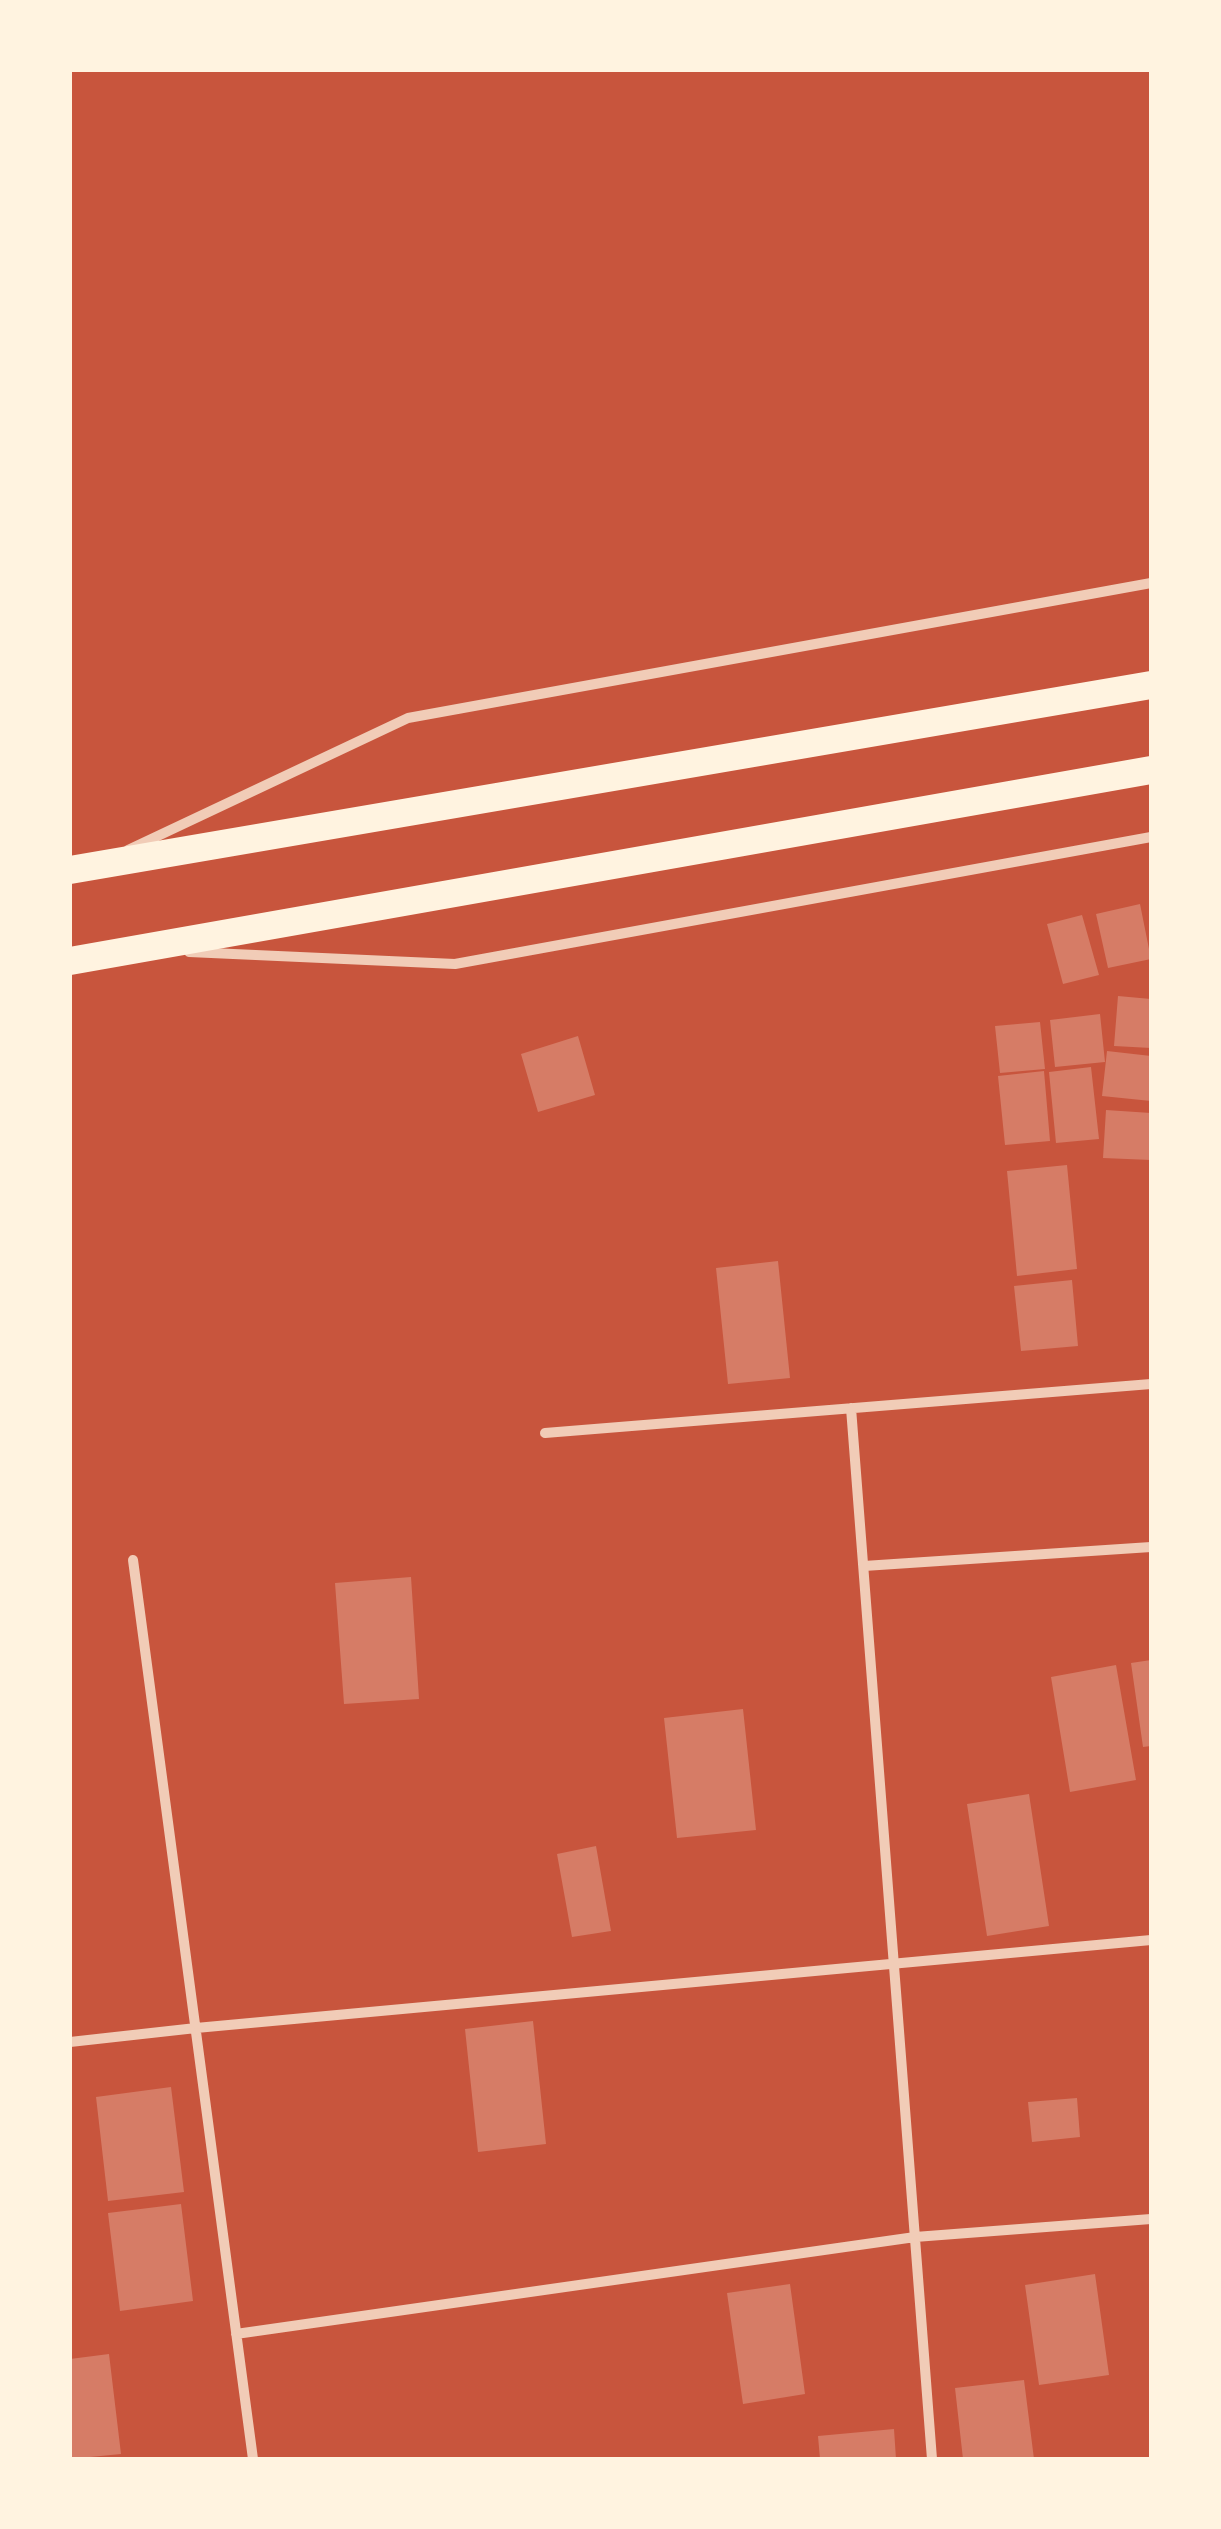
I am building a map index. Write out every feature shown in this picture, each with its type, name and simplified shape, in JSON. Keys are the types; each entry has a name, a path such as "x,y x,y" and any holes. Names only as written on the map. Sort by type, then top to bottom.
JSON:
{"highway":[{"path":"80,869 1151,684"},
{"path":"70,961 1151,770"}],"street":[{"path":"80,869 408,718 1151,583"},
{"path":"139,949 455,964 1151,837"},
{"path":"545,1433 1151,1384"},
{"path":"851,1408 932,2459"},
{"path":"864,1566 1151,1547"},
{"path":"133,1560 253,2459"},
{"path":"70,2042 1151,1940"},
{"path":"236,2334 915,2238 1151,2220"}],"building":[{"path":"1140,904 1151,959 1108,968 1096,914"},
{"path":"1082,915 1099,975 1063,984 1047,924"},
{"path":"1118,996 1151,999 1151,1048 1114,1046"},
{"path":"1100,1014 1105,1062 1055,1067 1050,1020"},
{"path":"1040,1022 1045,1069 1000,1073 995,1026"},
{"path":"578,1036 595,1095 538,1112 521,1054"},
{"path":"1107,1051 1151,1056 1151,1101 1102,1096"},
{"path":"1091,1067 1099,1139 1056,1143 1049,1072"},
{"path":"1044,1071 1050,1141 1005,1145 998,1076"},
{"path":"1106,1110 1151,1113 1151,1160 1103,1158"},
{"path":"1067,1165 1077,1269 1017,1276 1007,1171"},
{"path":"778,1261 790,1378 728,1384 716,1268"},
{"path":"1072,1280 1078,1346 1021,1351 1014,1286"},
{"path":"411,1577 419,1699 344,1704 335,1583"},
{"path":"1151,1660 1151,1746 1143,1747 1131,1663"},
{"path":"1116,1665 1136,1780 1070,1792 1051,1677"},
{"path":"743,1709 756,1830 677,1838 664,1718"},
{"path":"1029,1794 1049,1926 987,1936 967,1804"},
{"path":"596,1846 611,1931 572,1937 557,1854"},
{"path":"533,2021 546,2144 478,2152 465,2029"},
{"path":"171,2087 184,2192 108,2201 96,2097"},
{"path":"1077,2098 1080,2137 1032,2142 1028,2102"},
{"path":"181,2204 193,2301 120,2311 108,2213"},
{"path":"1095,2274 1109,2375 1039,2385 1025,2285"},
{"path":"790,2284 805,2394 743,2404 727,2293"},
{"path":"109,2354 121,2454 70,2459 70,2359"},
{"path":"1024,2380 1034,2459 963,2459 955,2388"},
{"path":"894,2429 896,2459 820,2459 818,2436"}]}
